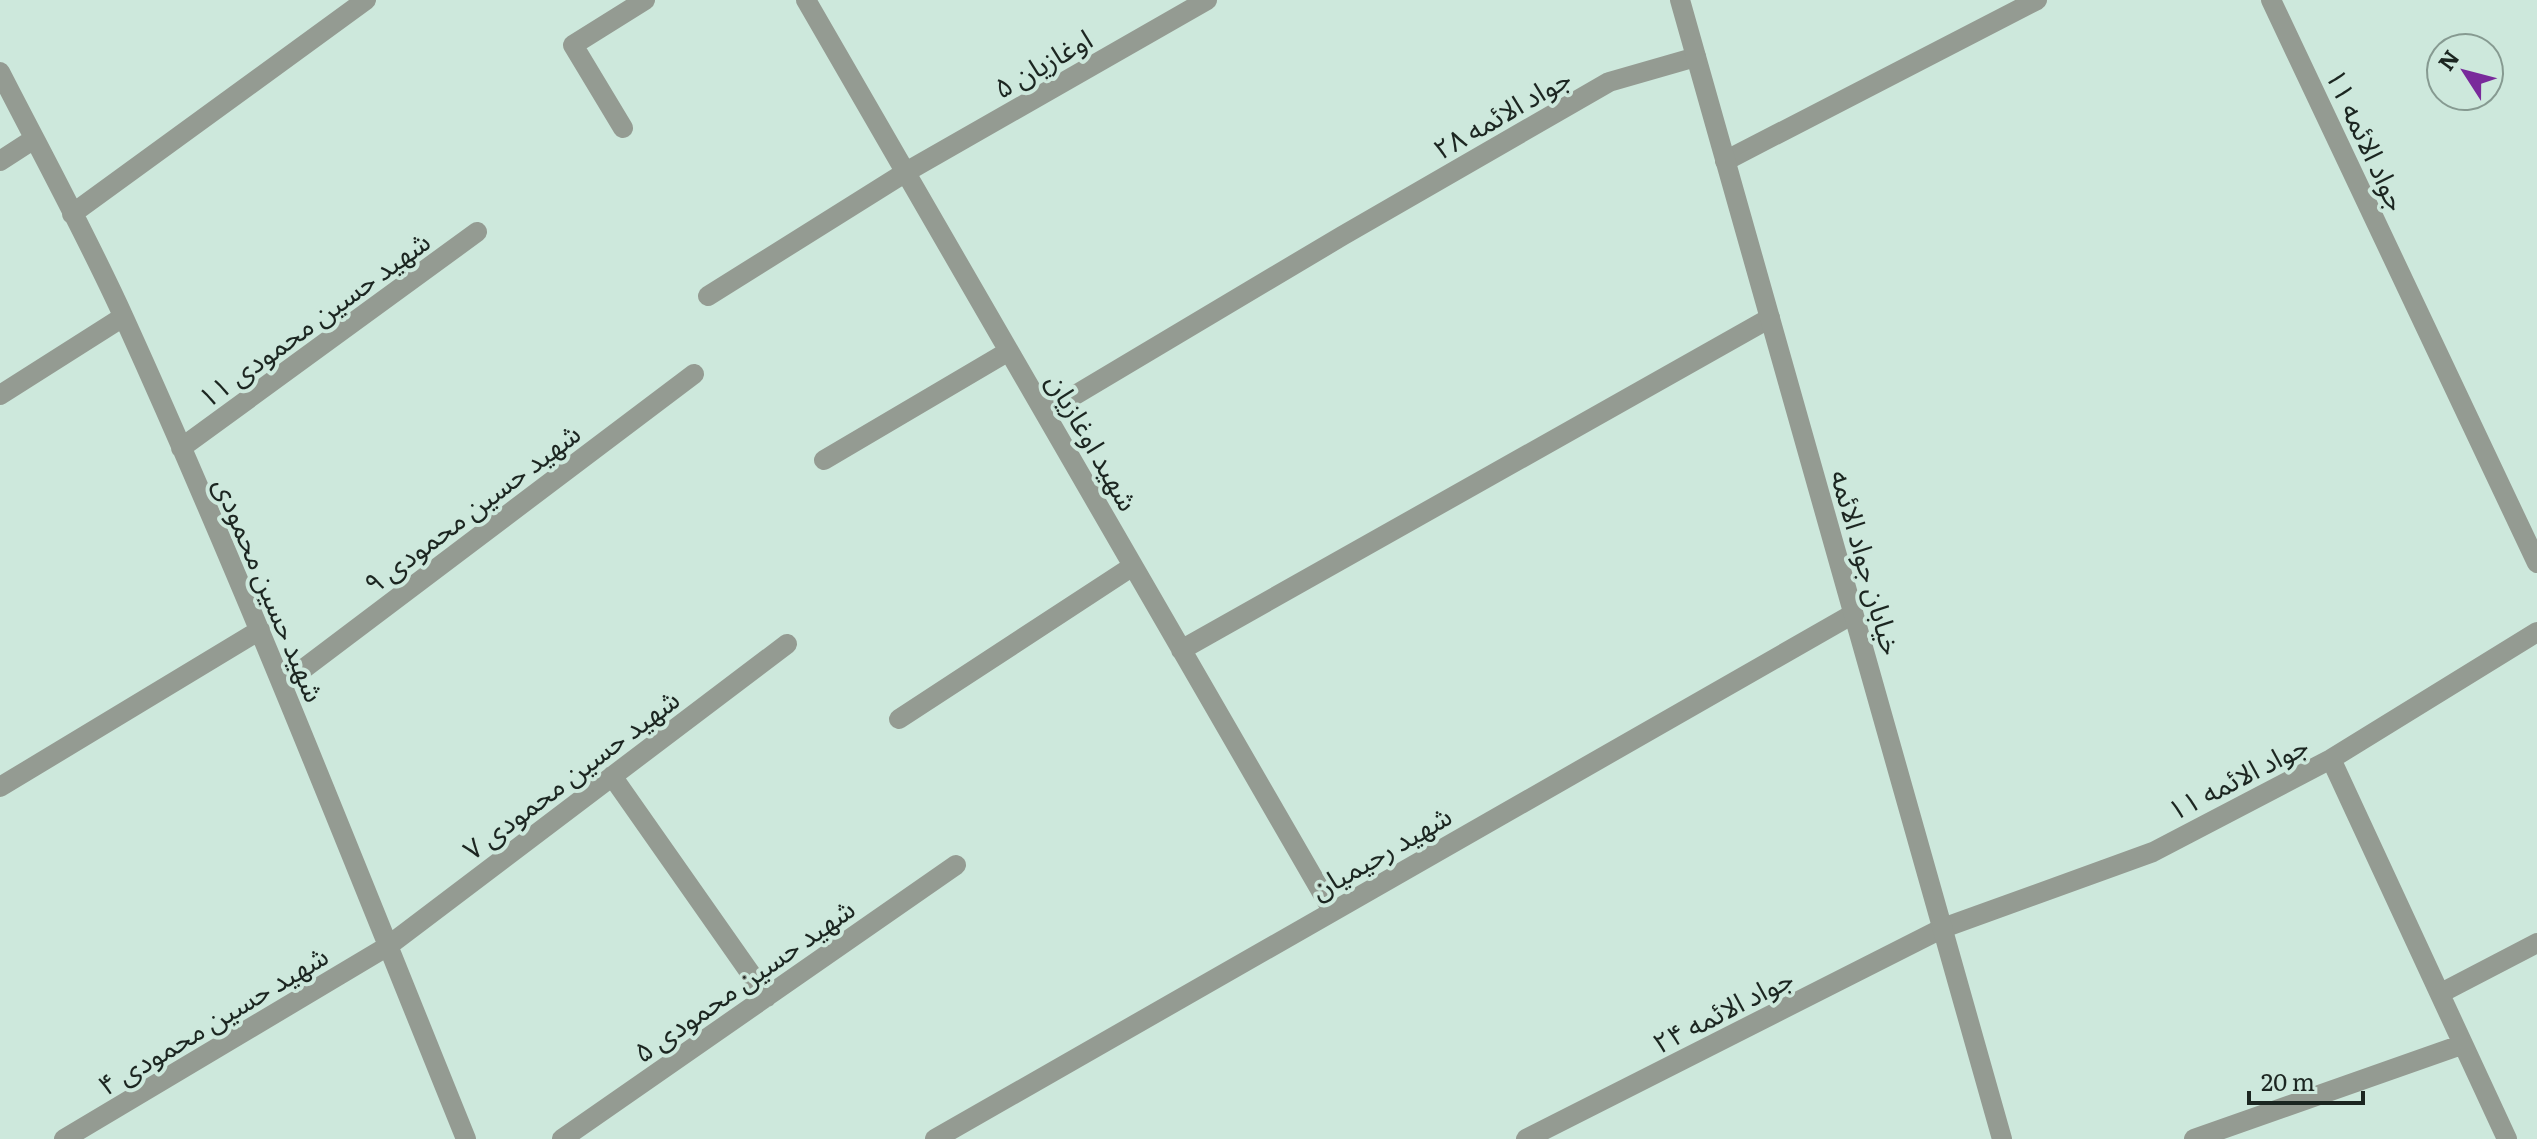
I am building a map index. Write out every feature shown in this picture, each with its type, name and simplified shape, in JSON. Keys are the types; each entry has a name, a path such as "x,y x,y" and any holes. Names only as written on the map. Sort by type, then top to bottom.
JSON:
{"street":[{"path":"72,214 366,0"},
{"path":"623,128 573,45 645,0"},
{"name":"شهید اوغازیان","path":"806,0 1332,910"},
{"name":"اوغازیان ۵","path":"708,296 906,172 1207,0"},
{"name":"خیابان جواد الائمه","path":"1680,0 2002,1139"},
{"path":"1725,161 2037,0"},
{"name":"جواد الائمه ۱۱","path":"2271,0 2537,563"},
{"name":"جواد الائمه ۲۸","path":"1045,413 1609,82 1696,57"},
{"name":"شهید حسین محمودی","path":"0,72 123,317 181,448 260,630 466,1139"},
{"path":"0,161 34,139"},
{"name":"شهید حسین محمودی ۱۱","path":"181,448 477,232"},
{"path":"0,395 123,317"},
{"path":"1181,650 1770,318"},
{"path":"824,460 1009,351"},
{"name":"شهید حسین محمودی ۹","path":"282,685 694,374"},
{"path":"899,719 1133,566"},
{"name":"شهید رحیمیان","path":"935,1139 1853,614"},
{"path":"0,787 260,630"},
{"name":"جواد الائمه ۱۱","path":"1943,928 2153,852 2331,759 2537,632"},
{"name":"شهید حسین محمودی ۷","path":"388,946 787,644"},
{"path":"2331,759 2507,1139"},
{"path":"612,776 767,997"},
{"name":"شهید حسین محمودی ۵","path":"562,1139 956,865"},
{"name":"جواد الائمه ۲۴","path":"1526,1139 1943,928"},
{"path":"2441,993 2537,943"},
{"name":"شهید حسین محمودی ۴","path":"64,1139 388,946"},
{"path":"2194,1139 2461,1045"}]}
